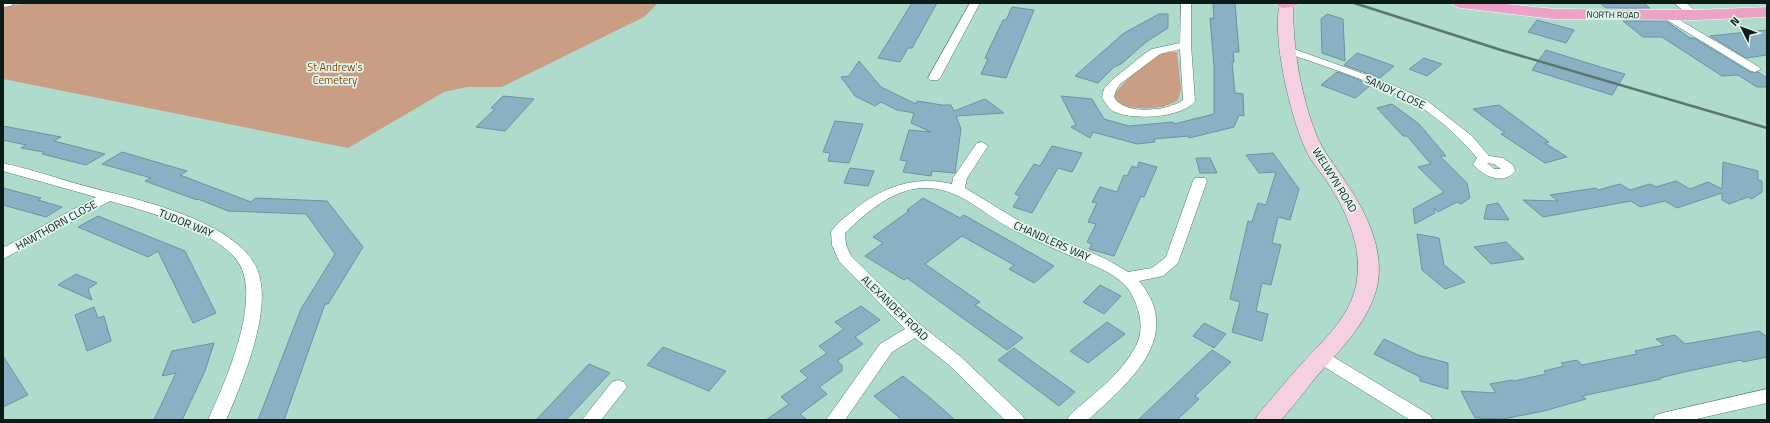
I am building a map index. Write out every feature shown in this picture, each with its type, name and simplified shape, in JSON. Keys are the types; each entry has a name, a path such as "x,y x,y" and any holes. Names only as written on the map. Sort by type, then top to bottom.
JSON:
{"main road":[{"name":"WELWYN ROAD","path":"1267,420 1345,327 1359,305 1367,286 1366,242 1360,223 1348,199 1316,152 1299,106 1288,50 1287,3"},
{"name":"NORTH ROAD","path":"1460,3 1535,13 1695,15 1767,12"}],"street":[{"path":"3,4 7,3"},
{"path":"934,78 975,3"},
{"path":"1185,45 1156,51 1128,72 1110,89 1108,97 1111,105 1123,112 1166,111 1182,107 1189,101 1188,68 1185,45 1186,3"},
{"path":"1679,3 1695,15"},
{"path":"1666,15 1755,69"},
{"name":"SANDY CLOSE","path":"1288,50 1377,82 1422,103 1468,139 1485,159"},
{"path":"958,189 960,178 982,146"},
{"name":"TUDOR WAY","path":"3,167 55,179 155,210 202,228 220,238 239,254 250,270 254,286 254,311 246,343 217,420"},
{"path":"1125,277 1158,273 1167,267 1173,259 1200,181"},
{"name":"CHANDLERS WAY","path":"869,204 902,187 922,184 958,189 973,196 1016,226 1108,265 1125,277 1138,290 1146,306 1149,326 1147,342 1132,364 1115,384 1076,420"},
{"name":"HAWTHORN CLOSE","path":"3,254 109,196"},
{"name":"ALEXANDER ROAD","path":"869,204 838,232 839,246 844,258 916,330 955,361 1016,420"},
{"path":"835,420 886,348 916,330"},
{"path":"1321,357 1424,420"},
{"path":"591,420 618,387"},
{"path":"1662,420 1767,396"}],"green space":[{"name":"St Andrew's Cemetery","path":"31,3 658,3 644,17 502,87 467,87 444,92 348,148 3,79 3,6"},
{"path":"1164,52 1177,52 1181,90 1178,100 1172,104 1156,108 1140,108 1117,104 1114,95 1124,83 1137,71"}],"building":[{"path":"912,3 937,3 912,48 908,48 900,62 878,58"},
{"path":"1213,3 1235,3 1239,52 1233,52 1234,62 1232,62 1235,93 1243,94 1244,116 1239,115 1234,127 1189,138 1189,136 1154,139 1155,142 1137,144 1093,132 1090,138 1071,127 1076,125 1061,96 1092,99 1104,119 1129,126 1173,122 1174,124 1214,114 1214,66 1210,18 1214,19"},
{"path":"1600,3 1643,3 1650,8 1606,8"},
{"path":"1012,7 1034,10 1006,78 981,74 988,59 985,58 1003,20 1006,20"},
{"path":"1159,14 1168,14 1168,28 1146,42 1121,64 1114,67 1098,83 1075,76 1124,33"},
{"path":"1327,14 1343,19 1345,61 1322,53 1321,19"},
{"path":"1537,20 1574,30 1566,43 1528,32"},
{"path":"1623,21 1666,21 1690,38 1694,38 1750,72 1758,72 1767,78 1767,87 1757,87 1738,75 1722,76 1662,37 1643,37"},
{"path":"1767,30 1767,55 1746,58 1710,36"},
{"path":"1546,50 1625,74 1612,95 1532,70"},
{"path":"1357,53 1394,66 1380,78 1344,65"},
{"path":"1424,58 1442,64 1427,76 1409,69"},
{"path":"859,61 881,87 916,104 917,101 951,105 954,111 985,99 1004,113 956,116 961,129 955,173 932,171 931,176 903,172 907,161 900,160 909,130 931,132 911,123 914,113 897,110 881,102 875,106 855,96 841,77 849,76"},
{"path":"1337,72 1371,85 1355,98 1321,85"},
{"path":"503,96 534,99 505,131 476,127 495,109 491,108"},
{"path":"1392,104 1419,124 1446,156 1440,156 1467,183 1470,198 1461,204 1457,202 1438,212 1434,208 1435,213 1415,224 1413,209 1444,192 1418,167 1431,164 1407,136 1403,136 1377,108"},
{"path":"1499,105 1549,142 1545,143 1567,157 1545,163 1501,134 1505,133 1473,109"},
{"path":"835,121 863,124 849,163 828,161 830,153 823,152"},
{"path":"3,126 61,137 54,141 105,154 86,165 42,154 44,152 21,148 26,145 3,140"},
{"path":"1052,146 1082,153 1072,172 1058,168 1032,213 1013,207 1020,196 1015,194 1034,164 1040,166"},
{"path":"122,152 187,171 180,175 251,202 255,198 327,201 363,247 328,304 325,304 284,420 258,420 301,309 335,254 306,214 228,211 145,181 151,178 102,164"},
{"path":"1273,153 1299,189 1290,220 1278,217 1272,243 1281,245 1271,285 1262,283 1256,311 1268,314 1262,341 1232,332 1240,302 1230,299 1248,221 1252,222 1258,203 1266,205 1276,172 1259,173 1246,155"},
{"path":"1196,158 1210,158 1217,173 1200,173"},
{"path":"1139,162 1157,167 1144,197 1141,196 1114,256 1089,249 1092,244 1087,242 1096,224 1088,222 1097,203 1092,202 1100,187 1117,192 1124,175 1127,176 1132,166 1137,168"},
{"path":"1723,162 1758,171 1758,180 1762,181 1762,192 1752,199 1748,197 1729,204 1722,200 1722,193 1677,208 1665,201 1640,207 1631,201 1543,217 1523,200 1558,201 1550,195 1596,188 1598,190 1620,184 1630,190 1650,184 1656,187 1676,181 1690,189 1708,182 1722,189"},
{"path":"850,168 874,171 868,186 844,183"},
{"path":"3,188 41,198 38,200 62,207 46,217 3,205"},
{"path":"923,198 960,218 964,215 1054,266 1034,283 1009,269 1014,265 962,236 925,264 980,302 975,305 1023,338 1007,350 907,278 904,280 865,256 883,243 873,237 909,211 907,210"},
{"path":"1498,203 1509,220 1484,219 1487,205"},
{"path":"98,216 185,251 216,313 193,323 158,251 148,257 78,227"},
{"path":"1417,234 1439,238 1444,265 1465,282 1445,289 1422,270"},
{"path":"1506,242 1524,259 1491,264 1474,247"},
{"path":"76,274 97,283 88,289 92,300 58,285"},
{"path":"1100,285 1121,296 1104,314 1083,302"},
{"path":"861,306 880,320 855,337 863,344 837,361 842,365 842,371 819,387 827,394 800,414 807,420 766,420 789,404 781,397 808,378 800,371 827,353 819,346 844,329 835,322"},
{"path":"94,307 98,318 104,316 111,341 87,351 75,315"},
{"path":"1107,322 1125,334 1088,363 1070,351"},
{"path":"1204,323 1226,334 1214,348 1193,336"},
{"path":"1759,331 1767,337 1767,357 1743,362 1741,360 1684,372 1660,378 1661,379 1582,396 1586,399 1544,411 1503,419 1475,418 1461,391 1496,393 1490,384 1512,380 1514,381 1546,374 1544,371 1564,366 1561,363 1577,360 1582,365 1637,354 1635,351 1664,345 1656,339 1675,335 1685,344"},
{"path":"1384,339 1418,355 1448,363 1448,389 1420,381 1420,377 1374,354"},
{"path":"214,343 205,371 182,420 154,420 176,373 162,376 172,351"},
{"path":"663,347 726,371 709,391 647,365"},
{"path":"1014,348 1075,392 1059,406 998,360"},
{"path":"1212,350 1231,362 1195,396 1199,399 1177,420 1138,420"},
{"path":"3,356 28,395 3,407"},
{"path":"589,364 610,373 566,420 536,420"},
{"path":"903,376 955,420 902,420 874,396"}],"railway":[{"path":"1354,3 1501,50 1767,128"}]}
